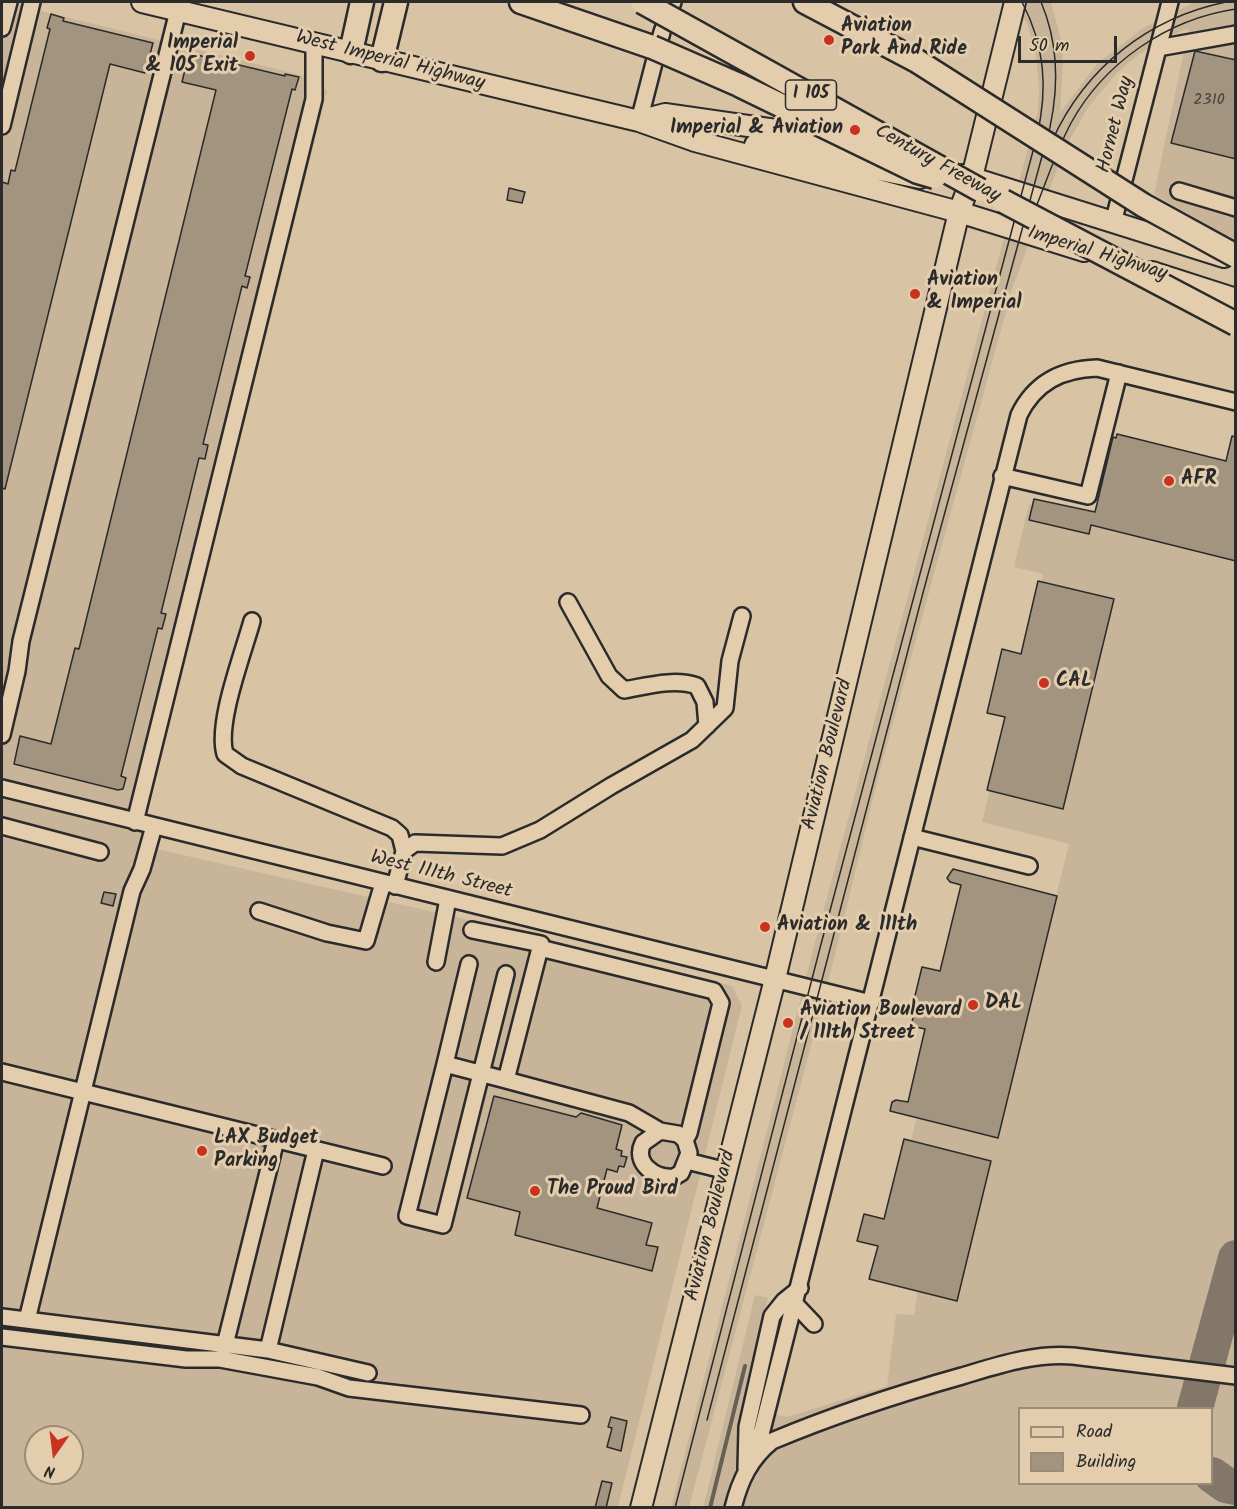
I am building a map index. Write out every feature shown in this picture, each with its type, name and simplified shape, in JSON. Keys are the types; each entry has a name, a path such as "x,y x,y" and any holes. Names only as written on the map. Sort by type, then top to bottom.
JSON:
{"highway":[{"path":"351,52 362,2"},
{"path":"382,60 396,2"},
{"path":"521,2 652,47 739,85 918,172 976,184"},
{"name":"Century Freeway","path":"642,2 1236,324"},
{"path":"805,2 917,61"},
{"path":"836,2 917,61 1143,205 1236,258"}],"main road":[{"name":"West Imperial Highway","path":"142,2 639,122 695,141 959,212"},
{"name":"Aviation Boulevard","path":"641,1508 775,979 959,212 976,184 1015,2"},
{"name":"West Imperial Highway","path":"639,122 665,114 798,134 887,154 976,184"},
{"path":"695,141 723,138 953,184 976,184"},
{"name":"Imperial Highway","path":"976,184 1236,258"},
{"name":"Imperial Highway","path":"959,212 1233,297"}],"street":[{"path":"2,28 9,2"},
{"path":"2,126 32,2"},
{"path":"639,122 662,32 673,2"},
{"name":"Hornet Way","path":"1113,223 1170,2"},
{"path":"2,735 17,671 21,641 178,11"},
{"path":"1158,48 1236,34"},
{"path":"135,822 314,99 314,44"},
{"path":"1179,191 1236,208"},
{"path":"756,1454 800,1288 1018,415 1024,403 1045,381 1081,368 1097,368 1236,402"},
{"path":"1002,476 1088,496 1119,373"},
{"path":"568,602 609,676 624,690 664,684 688,683 698,686 705,702 707,726"},
{"path":"259,911 327,933 366,941 404,851 415,843 502,846 540,830 610,786 692,741 725,708 730,661 742,616"},
{"path":"252,621 227,711 223,735 225,754 242,766 392,828 400,835 404,851"},
{"name":"West 111th Street","path":"2,788 871,1003"},
{"path":"2,826 100,852"},
{"path":"27,1320 132,891 142,869 154,826"},
{"path":"912,837 1029,866"},
{"path":"436,962 448,899"},
{"path":"506,1080 546,923"},
{"path":"472,930 714,992 721,1003 689,1133 685,1140"},
{"path":"469,964 407,1216 443,1225 506,974"},
{"path":"444,1064 618,1108 660,1131 678,1134 688,1146 687,1161 681,1173 665,1178 657,1175 641,1161 640,1150 643,1143 660,1131"},
{"path":"2,1072 383,1166"},
{"path":"225,1345 276,1140"},
{"path":"268,1350 316,1150"},
{"path":"687,1161 727,1171"},
{"path":"746,1469 747,1426 772,1316 784,1301 800,1288"},
{"path":"795,1304 814,1324"},
{"path":"2,1317 268,1350 368,1373"},
{"path":"2,1337 186,1359 220,1359 318,1377 349,1388 580,1415"},
{"path":"733,1508 746,1469 756,1454 772,1441 902,1393 1049,1354 1236,1376"}],"shaded area":[{"path":"2,2 14,2 33,9 309,77 327,91 139,845 460,918 732,986 742,1005 618,1507 2,1508"},
{"path":"1016,2 1050,2 1052,6 1061,39 1063,62 1060,113 1096,65 1143,28 1195,2 1235,2 1235,242 1154,194 1189,28 1163,39 1138,55 1117,73 1089,106 1065,148 1013,286 879,774 836,951 689,1507 671,1508 814,946 1038,111 1039,87 1036,55 1028,26"},
{"path":"1029,504 1235,556 1235,1507 703,1508 755,1295 768,1298 745,1401 772,1408 774,1414 787,1417 887,1386 896,1314 914,1315 918,1289 879,1278 918,1111 998,1130 1069,844 982,822 1043,574 1014,567"}],"building":[{"path":"51,14 64,18 63,21 153,43 145,73 110,64 5,489 2,488 2,182 8,184 11,170 15,171 50,29 47,28"},
{"path":"1195,51 1236,60 1236,159 1171,143"},
{"path":"189,53 285,76 285,74 299,77 295,90 292,89 245,276 250,277 247,288 242,286 203,444 208,445 205,459 199,458 161,613 166,614 162,629 158,628 121,776 126,778 123,789 118,790 14,764 20,736 51,744 75,648 79,649 216,90 182,82"},
{"path":"509,188 525,192 522,203 507,200"},
{"name":"AFR","path":"1117,434 1226,461 1232,436 1236,437 1236,561 1091,525 1089,534 1029,520 1034,499 1095,512 1113,437 1116,438"},
{"name":"CAL","path":"1038,581 1114,599 1063,809 987,790 1005,717 987,713 1002,649 1021,654"},
{"name":"DAL","path":"953,869 1057,896 998,1138 890,1111 892,1102 896,1100 908,1102 925,1029 911,1026 916,1005 913,1004 922,967 940,971 961,885 950,882 947,878"},
{"path":"104,892 116,894 113,906 101,903"},
{"name":"The Proud Bird","path":"494,1096 576,1117 581,1113 622,1125 616,1149 622,1151 621,1156 627,1157 624,1167 619,1166 617,1172 607,1169 597,1208 652,1223 646,1245 658,1247 652,1271 515,1235 520,1212 467,1198"},
{"path":"904,1139 991,1161 957,1301 869,1279 878,1246 857,1241 864,1214 884,1219"},
{"path":"611,1417 627,1421 621,1451 607,1447 612,1428 608,1427"},
{"path":"602,1481 612,1483 606,1508 595,1508"}],"waterway":[{"path":"710,1508 745,1366"}],"taxiway":[{"path":"1195,1407 1236,1258"},
{"path":"1213,1476 1226,1485 1236,1487"}],"tram line":[{"path":"675,1508 820,948 1037,136 1043,101 1042,68 1036,35 1022,2"},
{"path":"707,1420 924,589 1050,127 1056,80 1054,48 1041,2"},
{"path":"1052,141 1082,91 1122,50 1171,20 1226,2"},
{"path":"1034,212 1071,123 1101,81 1140,47 1162,34 1210,14 1236,9"}],"place":[{"name":"Aviation Park And Ride","path":"829,40"},
{"name":"Imperial & 105 Exit","path":"250,56"},
{"name":"Imperial & Aviation","path":"855,130"},
{"name":"Aviation & Imperial","path":"915,294"},
{"name":"AFR","path":"1169,481"},
{"name":"CAL","path":"1044,683"},
{"name":"Aviation & 111th","path":"765,927"},
{"name":"DAL","path":"973,1005"},
{"name":"Aviation Boulevard / 111th Street","path":"788,1023"},
{"name":"LAX Budget Parking","path":"202,1151"},
{"name":"The Proud Bird","path":"535,1191"}]}
